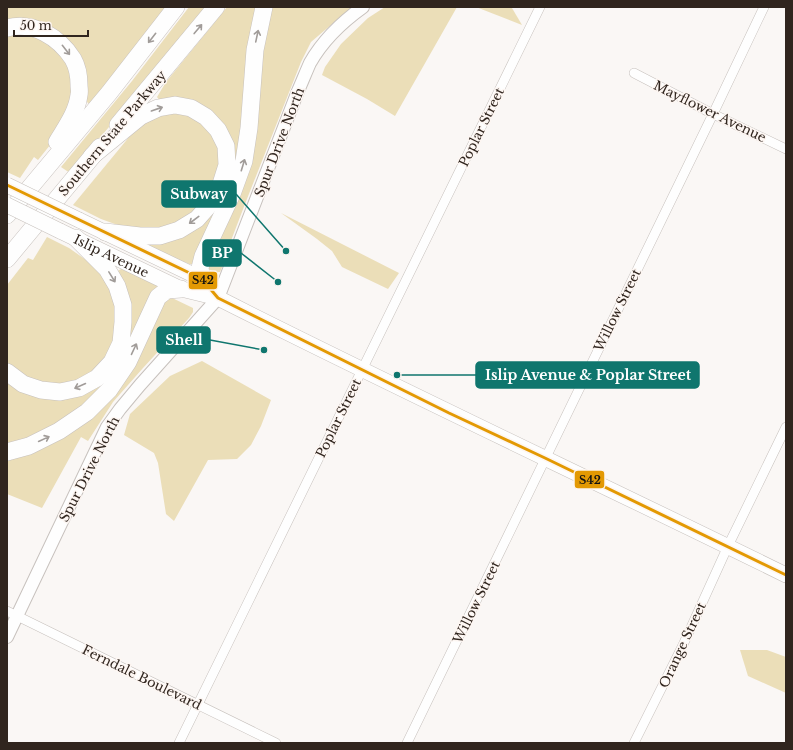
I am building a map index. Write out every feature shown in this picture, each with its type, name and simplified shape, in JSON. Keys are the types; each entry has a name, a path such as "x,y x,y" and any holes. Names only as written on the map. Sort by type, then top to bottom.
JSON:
{"highway":[{"path":"7,215 109,93 176,7"},
{"name":"Southern State Parkway","path":"7,259 216,7"},
{"path":"202,279 200,268 203,256 232,194 244,161 249,128 254,50 264,7"},
{"path":"7,28 31,27 48,34 62,45 73,60 78,76 80,94 75,112 36,179"},
{"path":"92,156 141,116 158,108 175,105 191,108 206,117 218,130 226,146 227,165 221,184 212,202 197,219 179,230 160,236 140,236 105,232"},
{"path":"7,272 32,229"},
{"path":"7,372 23,384 41,390 60,392 79,388 96,378 112,362 120,343 124,322 123,304 117,286 107,269 76,238"},
{"path":"7,452 29,446 59,431 87,412 109,390 128,362 158,297 167,290 181,289"}],"main road":[{"name":"Islip Avenue","path":"7,185 202,279 218,298"},
{"name":"Islip Avenue","path":"7,206 181,289 218,298 448,413 545,458 786,575"}],"street":[{"name":"Spur Drive North","path":"7,637 12,614 107,427 125,403 218,298 298,91 317,51 342,23 363,7"},
{"name":"Poplar Street","path":"179,743 540,7"},
{"name":"Willow Street","path":"407,743 764,7"},
{"name":"Mayflower Avenue","path":"634,73 713,114 786,149"},
{"name":"Orange Street","path":"634,743 683,645 728,546 786,427"},
{"name":"Ferndale Boulevard","path":"12,614 276,743"}],"shaded area":[{"path":"7,7 167,7 90,105 86,101 87,82 81,56 65,36 43,23 7,22"},
{"path":"189,7 207,7 142,88 70,173 61,167 132,81"},
{"path":"227,7 260,7 243,146 195,264 185,262 183,266 122,237 197,226 232,143 222,122 203,105 160,101 157,97 166,82"},
{"path":"269,7 352,7 311,42 301,62 245,204 223,265 220,272 214,272 205,267 224,227 259,70"},
{"path":"385,7 457,7 395,116 322,75 325,67 341,44 368,18"},
{"path":"476,7 511,7 522,25"},
{"path":"31,30 53,40 77,83 63,129 38,160 34,157 20,178 7,172 7,32"},
{"path":"158,112 197,114 223,147 209,202 165,230 126,228 101,219 73,205 139,125"},
{"path":"281,213 399,273 388,289 342,267 332,251"},
{"path":"47,237 69,248 106,274 119,318 115,345 101,367 80,382 55,387 32,381 13,369 7,362 7,285 28,258 33,260"},
{"path":"121,269 160,283 124,360 75,415 7,447 7,377 53,395 121,359 116,272"},
{"path":"168,296 193,308 193,312 113,402 88,441 81,437 42,508 7,494 7,456 93,414"},
{"path":"202,361 271,400 261,426 251,445 237,459 208,460 174,521 166,514 158,463 154,453 124,435 130,414 170,376"},
{"path":"740,650 767,650 786,657 786,693 748,676"}],"transit line":[{"name":"S42","path":"7,185 202,279 218,298 449,413 786,575"}],"place":[{"name":"Subway","path":"286,251"},
{"name":"BP","path":"278,282"},
{"name":"Shell","path":"264,350"},
{"name":"Islip Avenue & Poplar Street","path":"397,375"}]}
